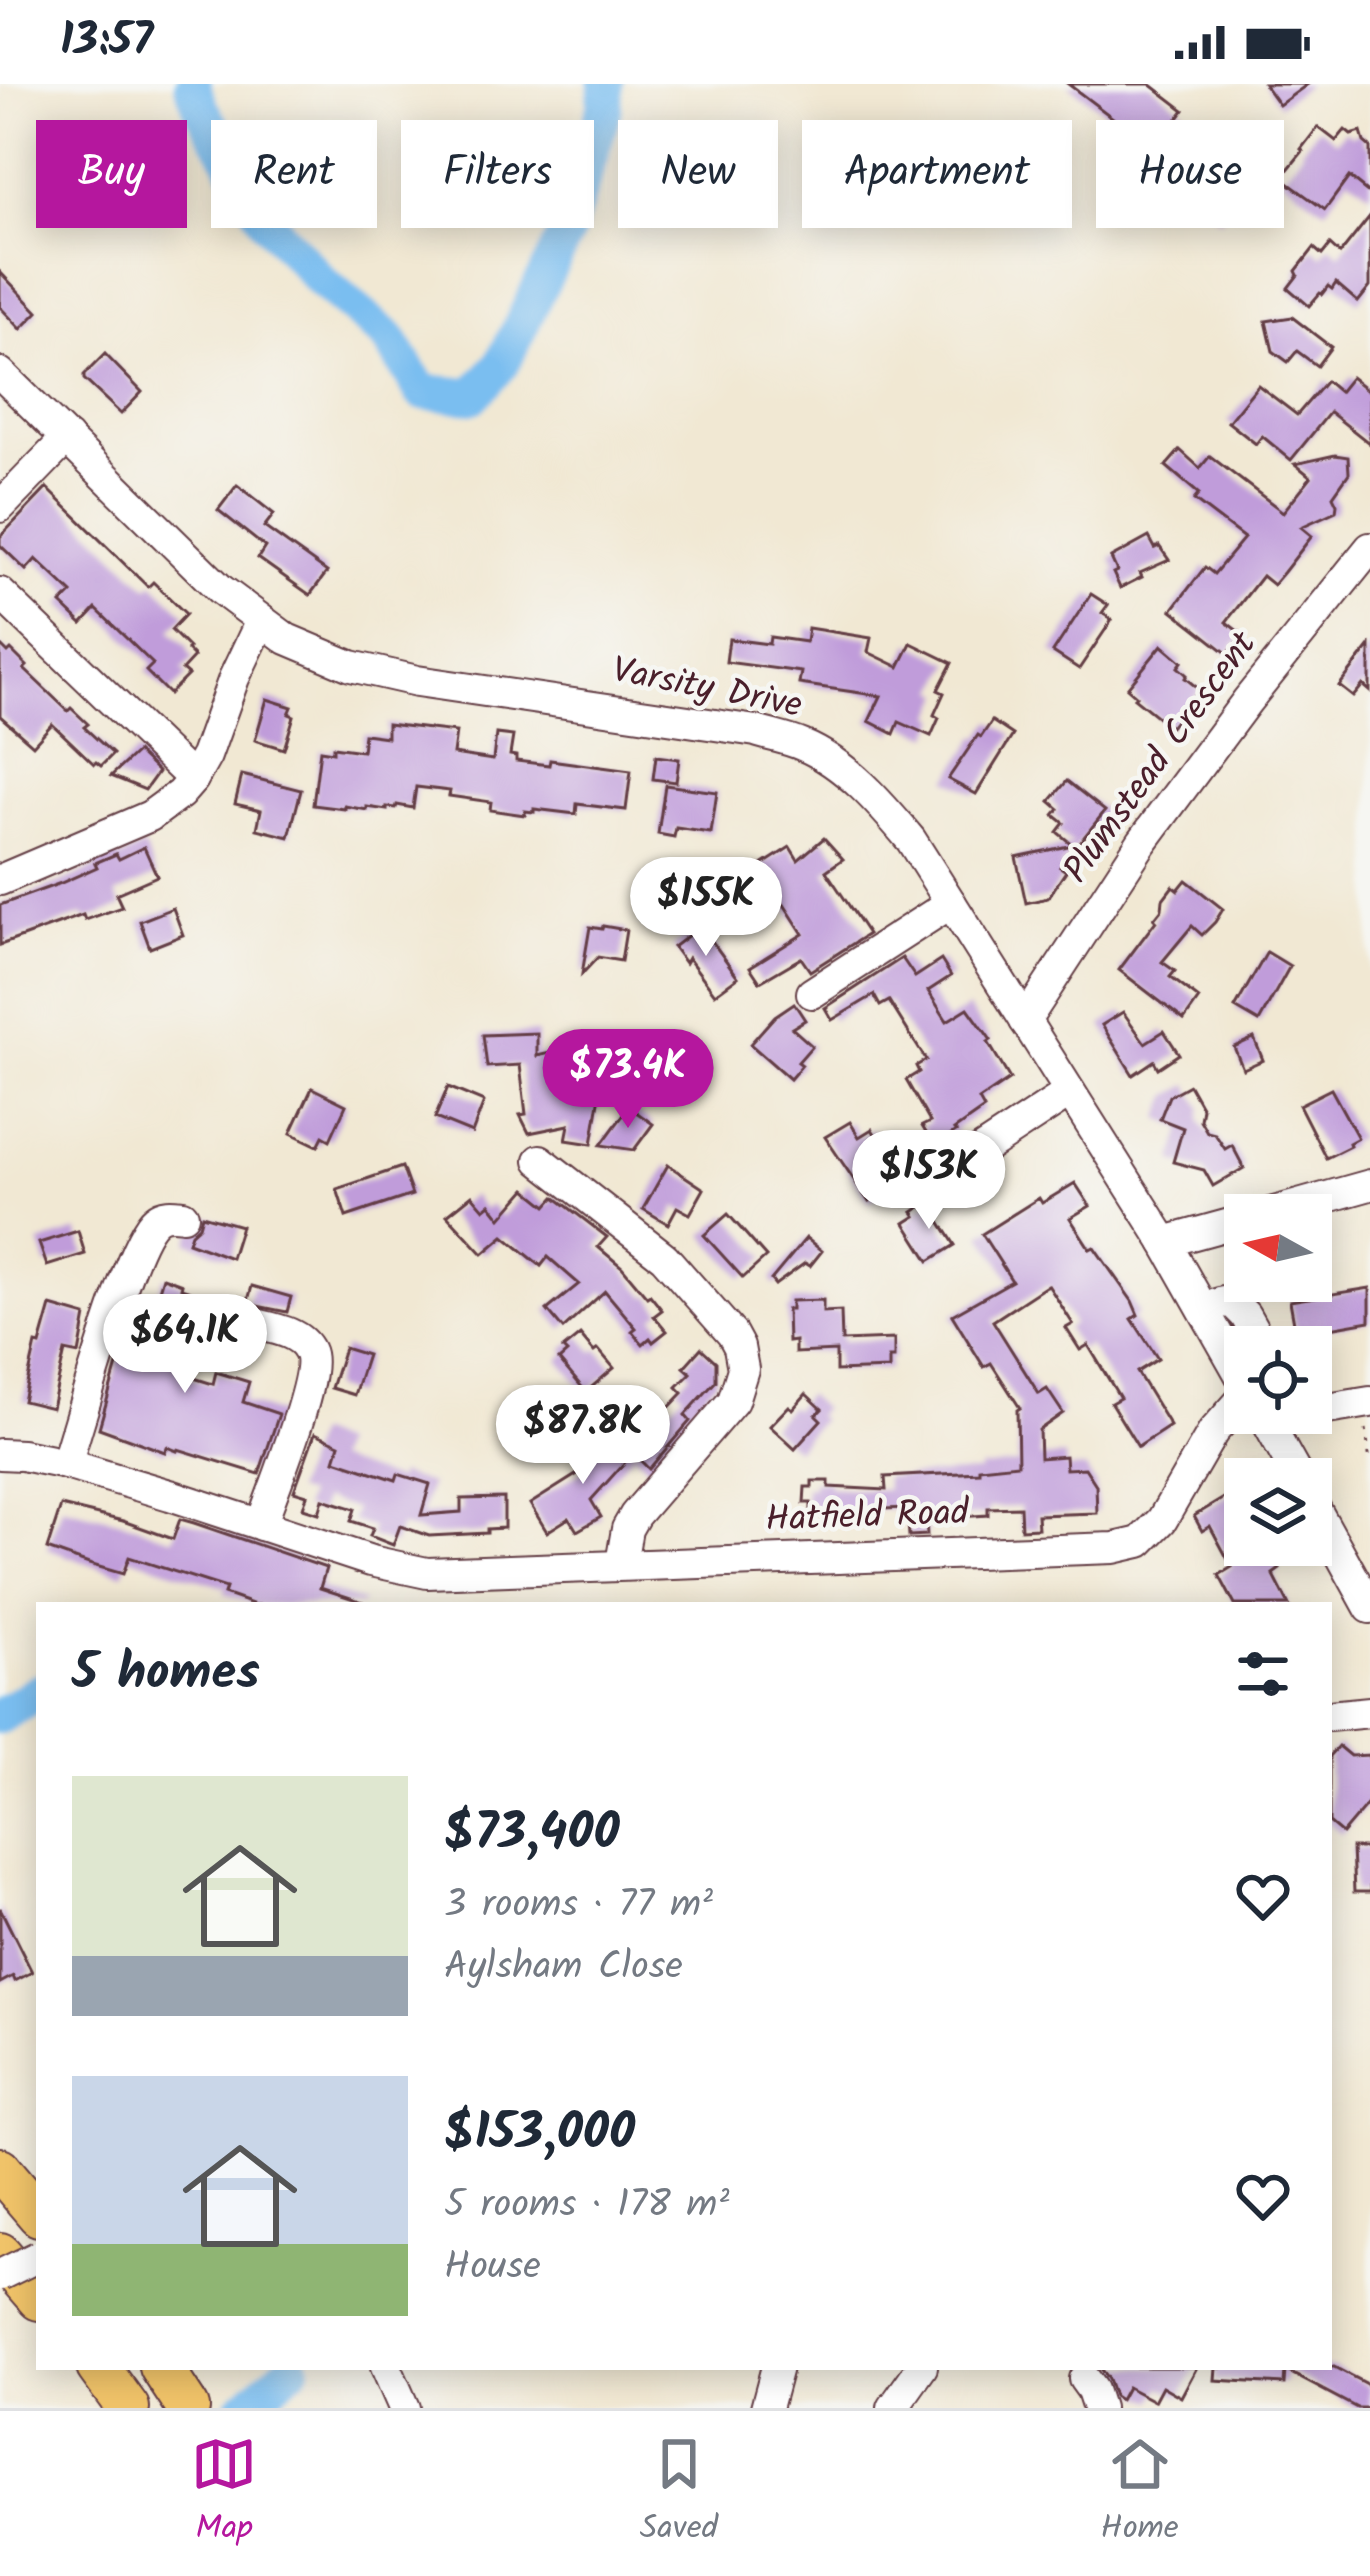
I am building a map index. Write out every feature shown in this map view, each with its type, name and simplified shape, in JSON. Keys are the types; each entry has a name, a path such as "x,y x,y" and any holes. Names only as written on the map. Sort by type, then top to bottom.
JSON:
{"highway":[{"path":"0,2169 36,2211"},
{"path":"0,2254 36,2296"},
{"path":"100,2370 128,2408"}],"street":[{"name":"Varsity Drive","path":"0,373 220,589 308,650 351,667 417,681 731,726 802,745 832,762 890,814 911,840 1165,1242 1224,1346"},
{"path":"0,507 67,438"},
{"name":"Plumstead Crescent","path":"1024,1022 1142,842 1246,701 1370,548"},
{"path":"0,592 193,779"},
{"path":"0,880 151,816 180,794 206,756 261,620"},
{"path":"812,993 951,903"},
{"path":"932,1183 1070,1092"},
{"path":"539,1160 678,1270 732,1334 742,1357 742,1379 733,1401 635,1515 622,1543 621,1564"},
{"path":"1332,1196 1370,1185"},
{"path":"66,1464 140,1243 155,1219 183,1215"},
{"path":"1165,1242 1224,1226"},
{"path":"1203,1308 1233,1303 1252,1326"},
{"path":"251,1323 284,1331 303,1342 312,1355 306,1395 261,1525"},
{"path":"1332,1408 1367,1402"},
{"name":"Hatfield Road","path":"0,1454 66,1464 370,1562 427,1573 1130,1546 1162,1520 1224,1420"},
{"path":"1332,1539 1370,1608"},
{"path":"1332,1716 1370,1712"},
{"path":"0,2275 36,2257"},
{"path":"387,2370 404,2408"},
{"path":"766,2408 776,2370"},
{"path":"893,2408 920,2370"},
{"path":"1084,2378 1098,2408"}],"path":[{"path":"1367,1402 1370,1463"}],"building":[{"path":"1068,84 1150,84 1184,110 1176,120 1115,120"},
{"path":"1264,84 1308,84 1279,105"},
{"path":"1318,127 1336,141 1345,130 1351,135 1361,132 1370,147 1370,194 1349,177 1325,210 1284,180"},
{"path":"1370,216 1370,287 1358,302 1336,283 1309,306 1288,288 1314,248 1322,255 1330,245 1340,254"},
{"path":"0,272 38,312 21,329 0,307"},
{"path":"1292,317 1331,347 1317,366 1297,351 1288,362 1273,351 1266,321"},
{"path":"105,354 142,392 121,414 84,379"},
{"path":"1351,377 1370,392 1370,444 1330,412 1291,460 1262,436 1256,444 1228,422 1258,385 1297,415 1326,381 1339,392"},
{"path":"1180,450 1200,468 1210,456 1283,512 1311,477 1295,464 1335,455 1348,457 1349,473 1333,496 1336,511 1301,527 1312,536 1284,572 1273,585 1262,576 1226,622 1243,635 1228,654 1172,610 1205,567 1214,574 1244,538 1194,500 1199,494 1166,466"},
{"path":"237,485 274,514 264,527 327,572 310,595 258,558 265,547 218,510"},
{"path":"47,488 148,587 153,582 186,614 171,630 194,657 182,670 188,675 169,694 146,671 153,664 96,609 82,624 61,604 72,593 36,559 26,570 0,545 0,537"},
{"path":"1149,537 1169,560 1120,588 1111,558"},
{"path":"1091,594 1108,605 1102,613 1112,620 1079,669 1053,652"},
{"path":"808,628 871,638 868,652 899,667 911,643 952,663 938,690 944,693 931,736 899,722 894,734 869,721 881,696 799,684 801,672 726,662 729,639 806,642"},
{"path":"0,645 8,653 11,650 68,711 71,708 88,724 84,727 113,754 101,766 52,724 33,745 0,716"},
{"path":"1162,645 1182,662 1178,667 1185,678 1200,690 1170,727 1127,688"},
{"path":"1370,646 1370,691 1363,685 1353,697 1339,686"},
{"path":"267,699 292,707 289,714 294,716 284,749 255,740"},
{"path":"992,721 1013,735 976,794 948,779"},
{"path":"387,724 456,732 453,754 493,760 496,734 513,736 510,755 516,761 549,765 550,760 631,771 626,810 577,804 576,814 534,809 525,815 490,810 491,802 449,796 450,791 416,787 413,808 313,805 320,750 362,751 364,734 387,737"},
{"path":"137,752 158,772 145,790 111,776"},
{"path":"656,756 679,759 676,782 653,779"},
{"path":"242,775 301,790 289,837 257,829 261,810 235,804"},
{"path":"1067,781 1105,811 1060,867 1066,871 1048,898 1026,903 1016,857 1073,845 1057,832 1064,823 1054,815 1059,809 1050,801"},
{"path":"665,785 717,792 711,833 676,828 674,837 658,834"},
{"path":"824,838 843,859 826,871 868,934 810,971 801,958 760,982 750,967 803,934 776,892 761,902 745,876 790,847 798,860"},
{"path":"144,847 157,876 116,894 122,907 85,920 83,915 0,945 0,905 61,883 116,854 119,859"},
{"path":"1186,880 1223,909 1202,935 1192,926 1162,962 1175,971 1170,977 1199,999 1184,1020 1119,970 1156,921 1163,899 1173,886 1178,890"},
{"path":"173,908 183,935 150,948 140,921"},
{"path":"706,922 703,929 738,977 715,994 688,958 685,963 673,947"},
{"path":"590,927 626,930 621,961 598,957 582,974"},
{"path":"1267,952 1290,966 1259,1022 1235,1008"},
{"path":"902,958 915,977 941,960 951,976 928,991 947,1021 968,1008 1010,1079 979,1100 984,1109 934,1146 922,1126 930,1122 906,1080 926,1060 889,1001 880,1006 874,995 832,1020 825,1008"},
{"path":"794,1003 805,1020 792,1028 812,1046 790,1079 750,1044"},
{"path":"1123,1012 1145,1043 1164,1031 1179,1054 1158,1068 1154,1061 1133,1075 1102,1025"},
{"path":"537,1033 537,1056 559,1051 562,1065 603,1077 592,1144 566,1140 569,1125 529,1133 520,1115 526,1114 520,1065 487,1067 483,1035"},
{"path":"1254,1038 1263,1060 1243,1069 1234,1047"},
{"path":"1189,1085 1202,1108 1200,1120 1207,1132 1215,1134 1225,1149 1232,1145 1244,1168 1213,1186 1204,1170 1173,1162 1183,1128 1160,1119 1169,1096"},
{"path":"448,1087 484,1102 472,1133 435,1118"},
{"path":"312,1088 346,1105 330,1140 323,1136 318,1146 291,1133"},
{"path":"1331,1089 1358,1138 1326,1158 1299,1105"},
{"path":"629,1107 653,1124 634,1150 601,1145"},
{"path":"850,1122 859,1137 872,1129 903,1181 869,1202 825,1137"},
{"path":"668,1165 704,1189 690,1214 677,1207 668,1224 643,1209"},
{"path":"402,1167 412,1195 346,1217 337,1189"},
{"path":"1075,1183 1090,1206 1070,1218 1132,1301 1138,1315 1132,1319 1158,1359 1137,1372 1170,1426 1138,1447 1111,1403 1120,1398 1088,1345 1080,1350 1066,1328 1073,1324 1048,1285 993,1321 1039,1394 1047,1389 1063,1413 1039,1430 1040,1458 1065,1456 1066,1469 1085,1468 1096,1485 1097,1513 1037,1515 1038,1528 1021,1529 1020,1507 988,1508 988,1515 926,1519 927,1535 909,1536 907,1508 858,1510 857,1515 811,1512 811,1503 804,1503 805,1487 812,1487 812,1481 829,1481 829,1487 886,1490 885,1477 979,1472 979,1468 1018,1464 1020,1408 991,1363 984,1367 952,1315 1012,1281 982,1234 1039,1198 1042,1203"},
{"path":"526,1189 547,1206 555,1197 607,1237 598,1247 650,1295 662,1310 654,1316 667,1331 643,1344 632,1331 636,1328 605,1291 563,1329 547,1310 579,1284 548,1257 541,1266 504,1236 483,1254 447,1215 472,1195 484,1209 490,1204 501,1218"},
{"path":"928,1202 955,1245 929,1261 905,1223"},
{"path":"728,1214 766,1257 743,1278 704,1235"},
{"path":"202,1215 241,1226 231,1258 188,1242"},
{"path":"78,1231 85,1254 47,1266 39,1243"},
{"path":"806,1238 822,1251 810,1266 805,1263 775,1285 771,1280"},
{"path":"163,1277 212,1298 203,1329 193,1326 181,1374 213,1384 216,1372 249,1382 243,1402 279,1414 259,1474 178,1449 167,1447 165,1452 99,1428 124,1341 163,1353 174,1320 157,1315 159,1305 155,1304"},
{"path":"252,1286 291,1297 287,1312 247,1304"},
{"path":"1370,1288 1370,1321 1332,1328 1295,1326 1290,1302 1332,1302 1332,1294"},
{"path":"823,1300 823,1312 841,1311 842,1341 894,1339 889,1369 836,1371 836,1351 795,1353 795,1341 788,1342 791,1301"},
{"path":"51,1306 86,1316 79,1354 65,1351 52,1408 23,1401 36,1344 40,1345"},
{"path":"580,1335 614,1368 586,1392 559,1360 567,1353 563,1349"},
{"path":"344,1348 367,1355 354,1395 331,1388"},
{"path":"701,1348 716,1362 716,1381 685,1415 690,1421 649,1469 633,1453 662,1424 657,1420 683,1393 677,1387 691,1373 684,1367"},
{"path":"806,1394 822,1409 816,1415 821,1420 795,1449 770,1426"},
{"path":"611,1430 635,1451 591,1500 601,1517 577,1531 569,1518 547,1532 530,1504 590,1466 584,1461"},
{"path":"315,1433 340,1444 335,1460 396,1480 398,1474 430,1484 421,1515 461,1512 461,1499 504,1498 504,1528 429,1536 400,1526 393,1545 370,1536 373,1528 351,1521 355,1509 323,1499 319,1513 303,1508 307,1495 294,1491"},
{"path":"1224,1498 1224,1552 1210,1526 1202,1531 1194,1516"},
{"path":"61,1506 173,1539 180,1519 326,1568 320,1588 363,1602 247,1602 224,1594 226,1588 129,1557 123,1574 47,1549"},
{"path":"1278,1566 1273,1574 1287,1602 1233,1602 1219,1575 1232,1567"},
{"path":"1338,1746 1350,1756 1370,1755 1370,1801 1342,1834 1332,1826 1332,1753"},
{"path":"1352,1848 1370,1848 1370,1892 1354,1892"},
{"path":"0,1908 32,1972 0,1983"},
{"path":"1334,2367 1370,2386 1370,2408 1357,2408 1285,2370"},
{"path":"1101,2370 1195,2370 1181,2397 1162,2386 1154,2401 1127,2387 1120,2400"},
{"path":"1216,2370 1285,2370 1284,2384 1215,2380"}],"waterway":[{"path":"192,84 268,223 322,282 389,338 422,392 473,396 502,364 567,231 605,107 606,84"},
{"path":"0,1716 36,1693"},
{"path":"243,2408 289,2370"}]}
